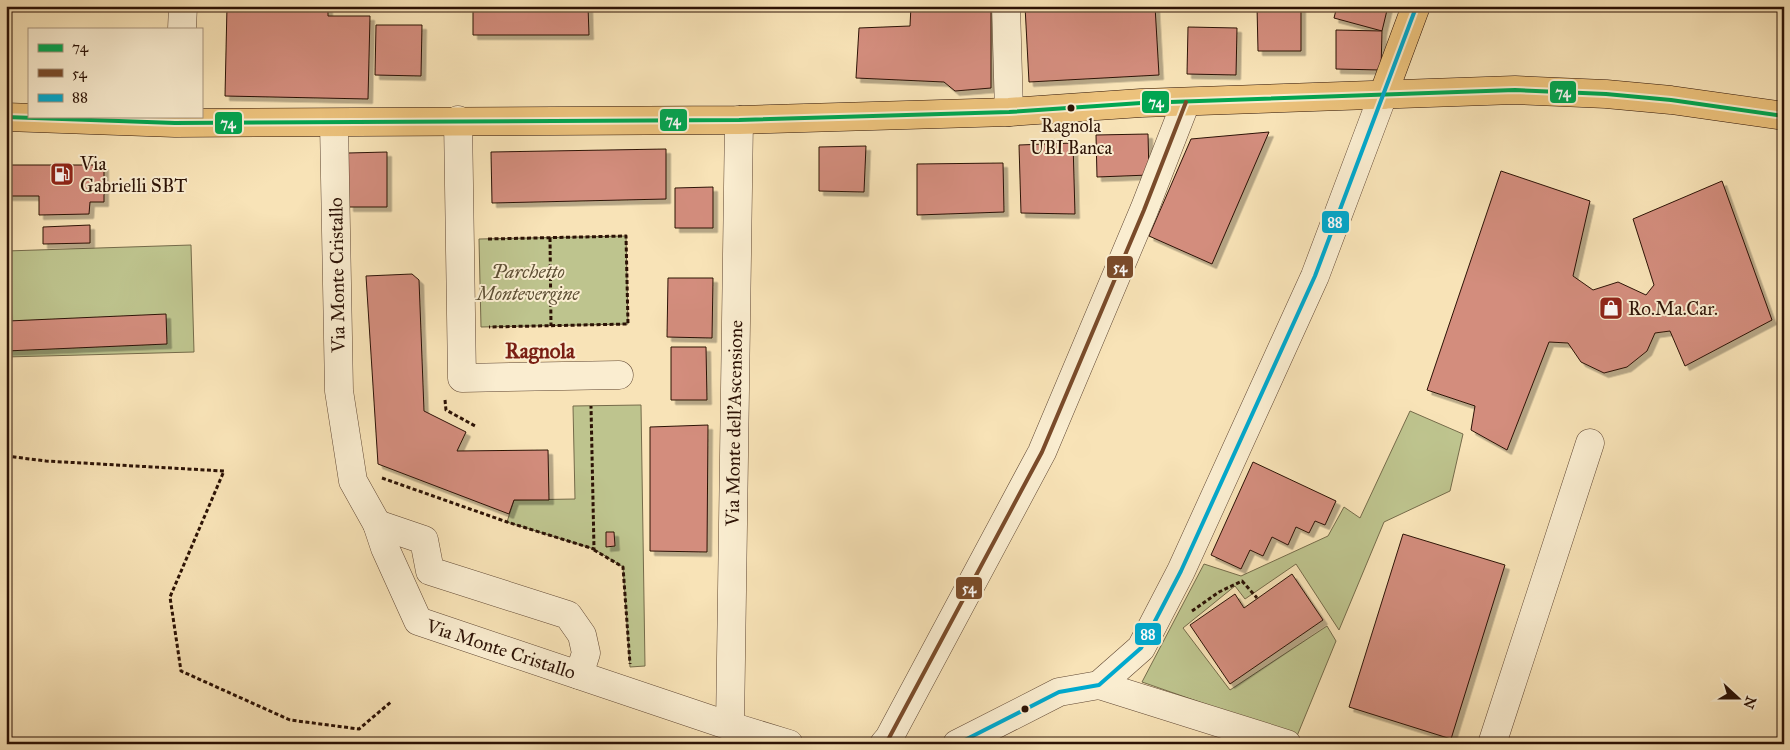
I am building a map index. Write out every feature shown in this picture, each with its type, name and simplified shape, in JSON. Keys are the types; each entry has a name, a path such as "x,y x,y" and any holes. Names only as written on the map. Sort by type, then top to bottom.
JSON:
{"main road":[{"path":"1383,95 1416,6"},
{"path":"90,118 334,123 458,120 739,120 1009,112 1186,102 1515,90 1606,94 1671,100 1784,116"},
{"path":"6,117 28,117"}],"street":[{"path":"182,28 183,6"},
{"path":"1006,6 1009,112"},
{"path":"1100,685 1141,648 1181,570 1315,276 1383,95"},
{"path":"884,744 889,738 1042,452 1144,210 1186,102"},
{"path":"458,120 462,378 619,376"},
{"name":"Via Monte dell'Ascensione","path":"730,726 739,120"},
{"name":"Via Monte Cristallo","path":"334,123 339,391 353,482 377,524 385,548 418,621 789,744"},
{"path":"1492,744 1590,443"},
{"path":"377,524 424,540 430,571 568,615 582,635 586,653 579,675"},
{"path":"957,744 1058,692 1100,685 1287,744"}],"path":[{"path":"479,239 626,236 628,324 481,327"},
{"path":"550,238 551,326"},
{"path":"6,456 46,462 224,471 170,597 181,671 290,720 359,730 392,701"},
{"path":"594,550 623,567 630,667"},
{"path":"1186,610 1191,611 1219,592 1242,581 1257,598"}],"green space":[{"name":"Parchetto Montevergine","path":"626,236 628,324 481,327 479,239"},
{"path":"191,245 194,352 6,357 6,251"},
{"path":"641,405 645,666 630,667 623,567 594,549 507,522 514,500 575,499 573,406"},
{"path":"1410,411 1463,434 1450,491 1384,522 1339,630 1296,564 1245,599 1235,586 1183,628 1230,690 1327,626 1336,641 1297,736 1142,682 1204,564 1241,576 1328,536 1344,507 1360,518"}],"building":[{"path":"227,6 328,6 328,16 370,16 368,99 225,96"},
{"path":"473,6 588,6 589,35 473,35"},
{"path":"911,6 991,6 991,88 955,91 944,82 856,78 859,28 910,26"},
{"path":"1025,6 1155,6 1159,75 1029,82"},
{"path":"1257,6 1301,6 1301,51 1258,51"},
{"path":"1337,6 1388,6 1382,31 1334,18"},
{"path":"376,25 422,25 421,76 375,75"},
{"path":"1188,27 1237,28 1236,75 1187,74"},
{"path":"1336,30 1382,31 1381,70 1336,69"},
{"path":"1269,132 1212,264 1149,236 1191,139"},
{"path":"1148,134 1149,175 1097,177 1096,135"},
{"path":"1073,143 1075,214 1021,213 1019,145"},
{"path":"866,146 864,192 819,191 819,147"},
{"path":"666,149 666,199 492,203 491,152"},
{"path":"387,152 387,207 349,207 348,153"},
{"path":"1003,163 1004,212 917,215 917,164"},
{"path":"6,165 104,165 104,202 90,202 89,214 39,215 39,196 6,196"},
{"name":"Ro.Ma.Car.","path":"1501,171 1590,201 1573,276 1593,290 1618,282 1646,295 1654,285 1633,219 1722,181 1772,320 1685,366 1670,331 1655,333 1647,351 1627,367 1604,373 1581,362 1568,343 1549,342 1507,450 1471,430 1475,406 1427,390"},
{"path":"713,187 713,228 675,228 675,188"},
{"path":"90,225 90,243 43,244 43,227"},
{"path":"6,272 8,321 166,314 167,344 6,351"},
{"path":"412,274 419,280 424,411 466,432 457,451 548,450 549,500 514,500 509,514 378,464 366,276"},
{"path":"668,278 713,278 712,338 667,337"},
{"path":"671,347 706,347 707,400 671,400"},
{"path":"708,425 707,552 650,551 650,427"},
{"path":"1253,462 1336,501 1325,525 1315,521 1309,533 1296,527 1288,545 1272,537 1263,556 1250,550 1241,569 1211,555"},
{"path":"606,532 614,532 615,546 606,547"},
{"path":"1403,534 1505,565 1451,739 1349,707"},
{"path":"1292,574 1323,620 1230,684 1190,625 1235,594 1244,608"}],"transit line":[{"name":"88","path":"957,744 1059,692 1099,685 1141,648 1181,571 1315,276 1415,10"},
{"name":"74","path":"34,118 175,123 739,120 1009,112 1141,103 1515,90 1606,94 1671,100 1784,116"},
{"name":"54","path":"884,744 889,738 1042,452 1144,210 1186,102"},
{"name":"74","path":"6,117 28,118"}],"place":[{"name":"Ragnola UBI Banca","path":"1071,108"},
{"name":"Via Gabrielli SBT","path":"62,174"},
{"name":"Ro.Ma.Car.","path":"1611,308"}],"district":[{"name":"Ragnola","path":"540,351"}]}
